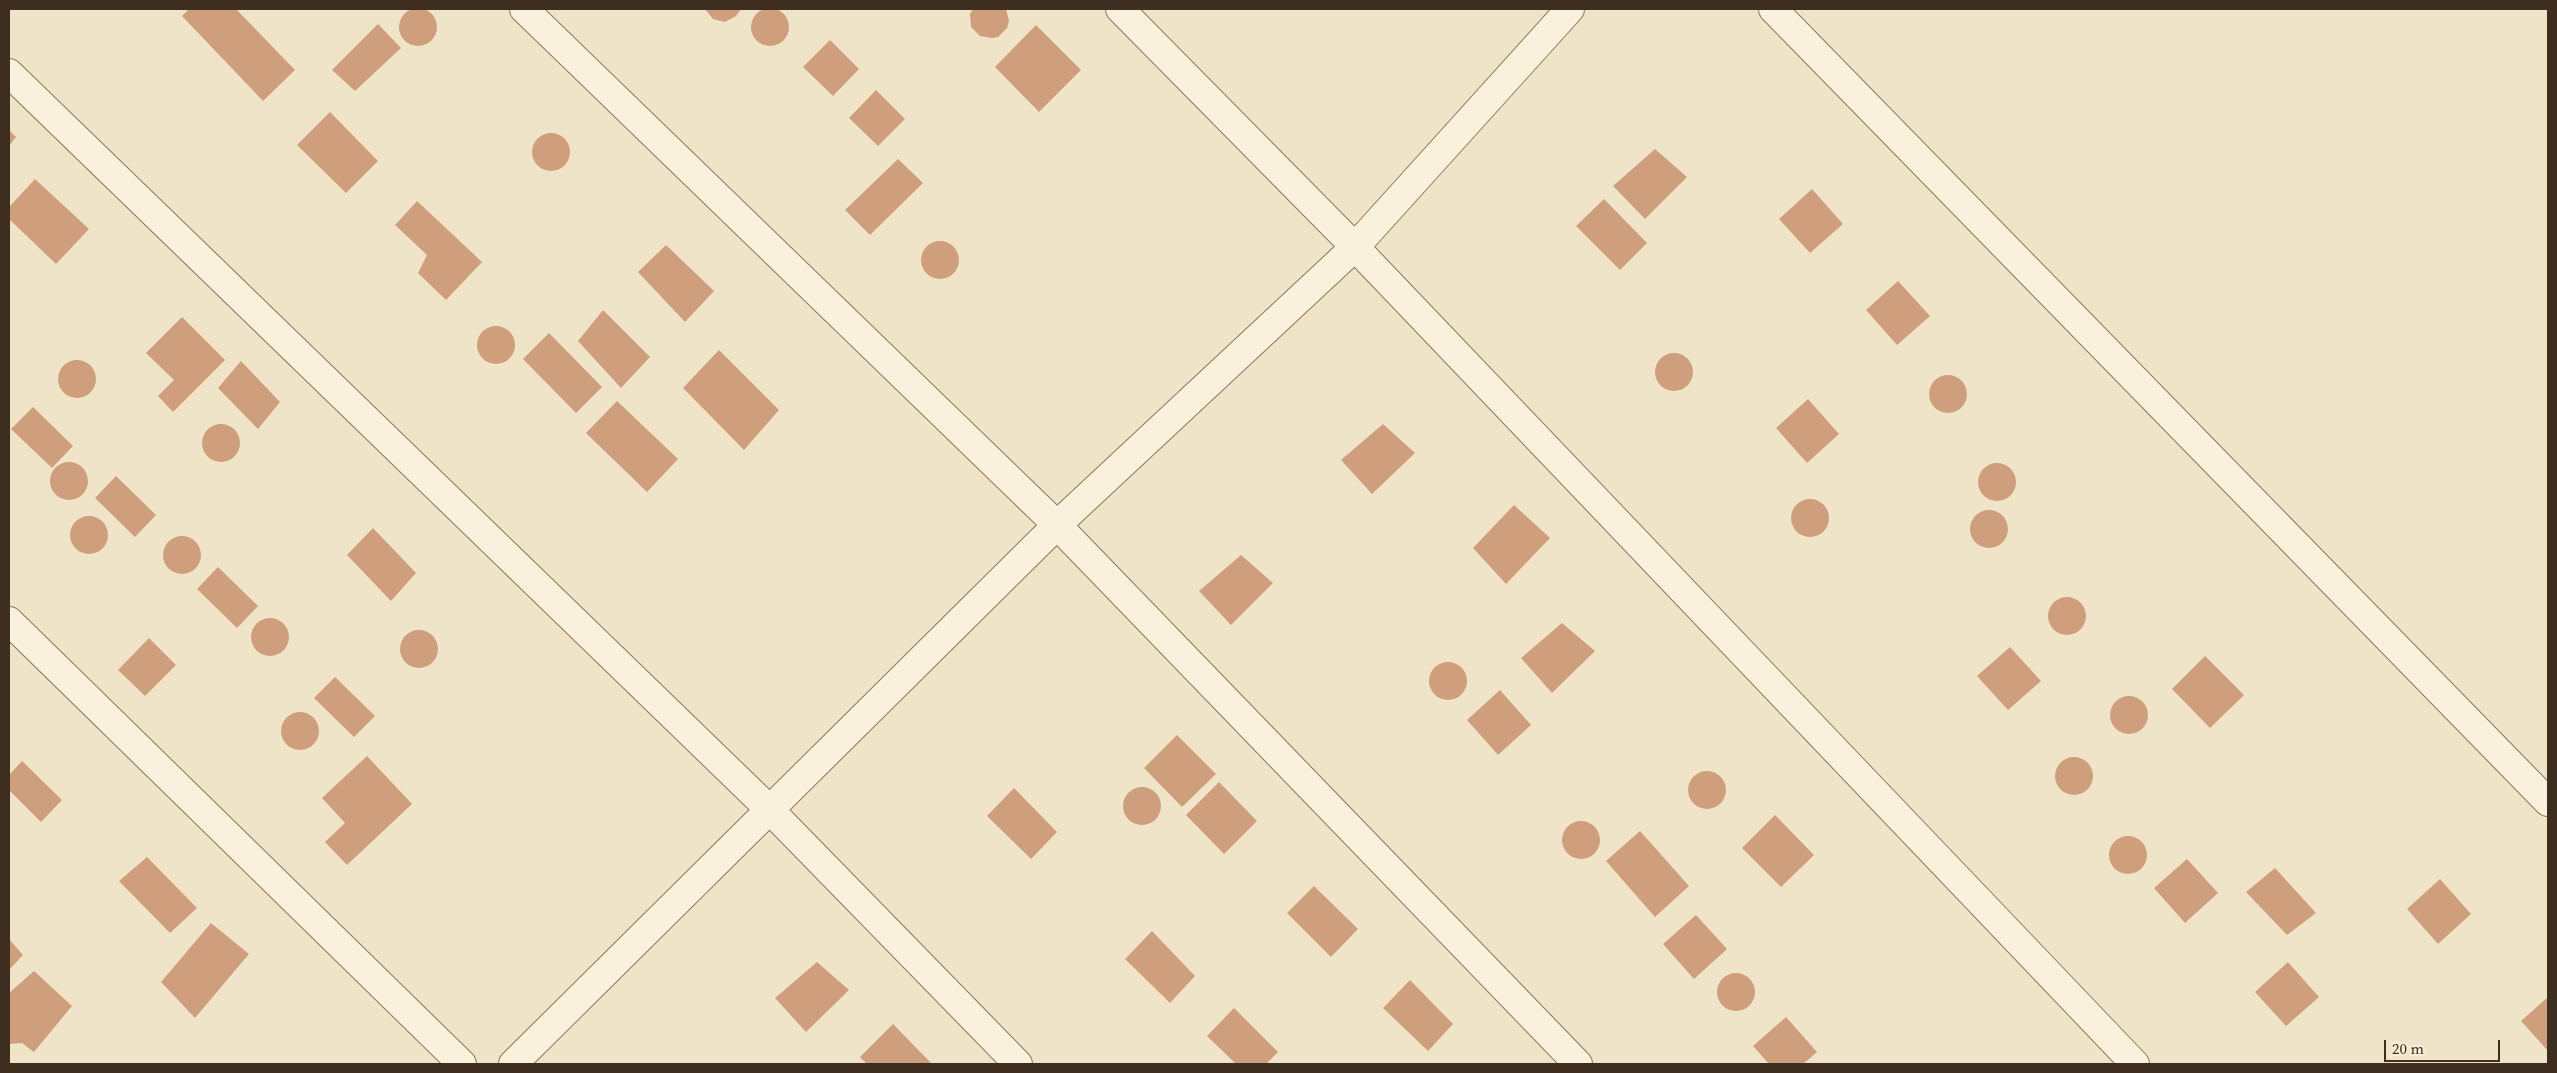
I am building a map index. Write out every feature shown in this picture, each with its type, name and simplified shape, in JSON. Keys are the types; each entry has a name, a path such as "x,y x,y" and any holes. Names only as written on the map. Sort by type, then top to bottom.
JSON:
{"street":[{"path":"524,9 1057,525 1578,1064"},
{"path":"1120,9 1356,247 2135,1064"},
{"path":"513,1064 1057,525 1356,247 1570,9"},
{"path":"1773,9 2548,802"},
{"path":"9,73 769,809 1018,1064"},
{"path":"9,621 462,1064"}],"building":[{"path":"418,8 431,14 437,27 431,40 418,46 405,40 399,27 405,14"},
{"path":"770,8 784,13 789,27 784,41 770,46 756,41 751,27 756,13"},
{"path":"189,9 236,9 295,70 263,101 182,16"},
{"path":"705,9 741,9 736,16 725,22 713,19"},
{"path":"973,9 1006,9 1009,21 1007,28 998,37 980,36 971,27 970,14"},
{"path":"378,24 401,48 355,91 332,70"},
{"path":"1036,25 1081,70 1039,112 995,67"},
{"path":"830,40 859,69 833,96 803,67"},
{"path":"876,90 905,119 878,146 849,118"},
{"path":"330,112 378,161 346,193 297,145"},
{"path":"9,130 16,137 9,146"},
{"path":"551,133 564,139 570,152 564,165 551,171 538,165 532,152 538,139"},
{"path":"1655,149 1687,177 1645,219 1613,186"},
{"path":"898,159 923,183 870,235 845,210"},
{"path":"35,179 89,229 56,264 9,219 9,207"},
{"path":"1812,189 1843,224 1810,253 1779,219"},
{"path":"1604,199 1647,243 1620,270 1576,226"},
{"path":"417,201 482,262 446,300 418,273 427,255 395,225"},
{"path":"940,241 954,246 959,260 954,274 940,279 926,274 921,260 926,246"},
{"path":"666,245 714,291 685,322 638,272"},
{"path":"1898,281 1930,316 1897,345 1866,310"},
{"path":"603,310 650,357 621,388 578,341"},
{"path":"182,317 225,360 173,412 158,396 174,380 146,353"},
{"path":"496,326 509,332 515,345 509,358 496,364 483,358 477,345 483,332"},
{"path":"549,333 602,387 576,413 523,359"},
{"path":"719,350 779,410 744,450 683,388"},
{"path":"1674,353 1688,358 1693,372 1688,386 1674,391 1660,386 1655,372 1660,358"},
{"path":"77,360 90,366 96,379 90,392 77,398 64,392 58,379 64,366"},
{"path":"241,361 280,402 258,429 218,388"},
{"path":"1948,375 1962,380 1967,394 1962,408 1948,413 1934,408 1929,394 1934,380"},
{"path":"1808,399 1839,434 1807,463 1776,428"},
{"path":"617,401 678,459 647,492 586,433"},
{"path":"33,407 73,446 52,468 11,429"},
{"path":"221,424 234,430 240,443 234,456 221,462 208,456 202,443 208,430"},
{"path":"1383,424 1415,453 1372,494 1341,460"},
{"path":"69,462 82,468 88,481 82,494 69,500 56,494 50,481 56,468"},
{"path":"1997,463 2011,468 2016,482 2011,496 1997,501 1983,496 1978,482 1983,468"},
{"path":"116,476 156,515 135,537 95,498"},
{"path":"1810,499 1824,504 1829,518 1824,532 1810,537 1796,532 1791,518 1796,504"},
{"path":"1514,505 1550,538 1506,584 1473,548"},
{"path":"1989,510 2003,515 2008,529 2003,543 1989,548 1975,543 1970,529 1975,515"},
{"path":"89,516 102,522 108,535 102,548 89,554 76,548 70,535 76,522"},
{"path":"373,528 416,573 391,601 347,555"},
{"path":"182,536 195,542 201,555 195,568 182,574 169,568 163,555 169,542"},
{"path":"1241,555 1273,583 1231,625 1199,591"},
{"path":"218,567 258,606 237,628 197,589"},
{"path":"2067,597 2081,602 2086,616 2081,630 2067,635 2053,630 2048,616 2053,602"},
{"path":"270,618 283,624 289,637 283,650 270,656 257,650 251,637 257,624"},
{"path":"1562,623 1595,651 1552,693 1521,658"},
{"path":"419,630 432,636 438,649 432,662 419,668 406,662 400,649 406,636"},
{"path":"149,638 176,665 145,696 118,670"},
{"path":"2010,647 2041,681 2008,710 1977,676"},
{"path":"2205,656 2244,695 2210,728 2172,689"},
{"path":"1448,662 1462,667 1467,681 1462,695 1448,700 1434,695 1429,681 1434,667"},
{"path":"335,677 375,716 354,737 314,698"},
{"path":"1500,690 1531,725 1498,755 1467,720"},
{"path":"2129,696 2143,701 2148,715 2143,729 2129,734 2115,729 2110,715 2115,701"},
{"path":"300,712 313,718 319,731 313,744 300,750 287,744 281,731 287,718"},
{"path":"1177,735 1216,774 1182,807 1144,768"},
{"path":"367,756 412,804 347,865 325,842 345,823 322,798"},
{"path":"2074,757 2088,762 2093,776 2088,790 2074,795 2060,790 2055,776 2060,762"},
{"path":"22,761 62,800 41,822 9,790 9,775"},
{"path":"1707,771 1721,776 1726,790 1721,804 1707,809 1693,804 1688,790 1693,776"},
{"path":"1219,782 1257,821 1224,854 1186,815"},
{"path":"1142,787 1156,792 1161,806 1156,820 1142,825 1128,820 1123,806 1128,792"},
{"path":"1014,788 1057,832 1031,859 987,816"},
{"path":"1775,815 1814,855 1781,887 1742,848"},
{"path":"1581,821 1595,826 1600,840 1595,854 1581,859 1567,854 1562,840 1567,826"},
{"path":"1640,831 1689,886 1655,917 1606,861"},
{"path":"2128,836 2142,841 2147,855 2142,869 2128,874 2114,869 2109,855 2114,841"},
{"path":"147,857 197,908 170,933 119,881"},
{"path":"2187,859 2218,893 2185,923 2154,888"},
{"path":"2275,868 2316,913 2287,935 2246,892"},
{"path":"2440,879 2471,914 2438,944 2407,909"},
{"path":"1314,886 1358,929 1331,957 1287,913"},
{"path":"1696,915 1727,949 1694,979 1663,944"},
{"path":"211,923 249,954 195,1018 161,982"},
{"path":"1152,931 1195,976 1170,1003 1125,959"},
{"path":"9,939 23,955 9,970"},
{"path":"817,962 849,990 806,1032 775,998"},
{"path":"2288,962 2319,997 2286,1026 2255,992"},
{"path":"34,971 72,1006 34,1052 22,1043 9,1044 9,993"},
{"path":"1736,973 1750,978 1755,992 1750,1006 1736,1011 1722,1006 1717,992 1722,978"},
{"path":"1410,980 1453,1024 1428,1051 1383,1008"},
{"path":"2548,997 2548,1051 2521,1021"},
{"path":"1234,1008 1278,1052 1266,1064 1236,1064 1207,1036"},
{"path":"1786,1017 1817,1052 1803,1064 1769,1064 1753,1046"},
{"path":"893,1024 932,1064 867,1064 860,1057"}]}
